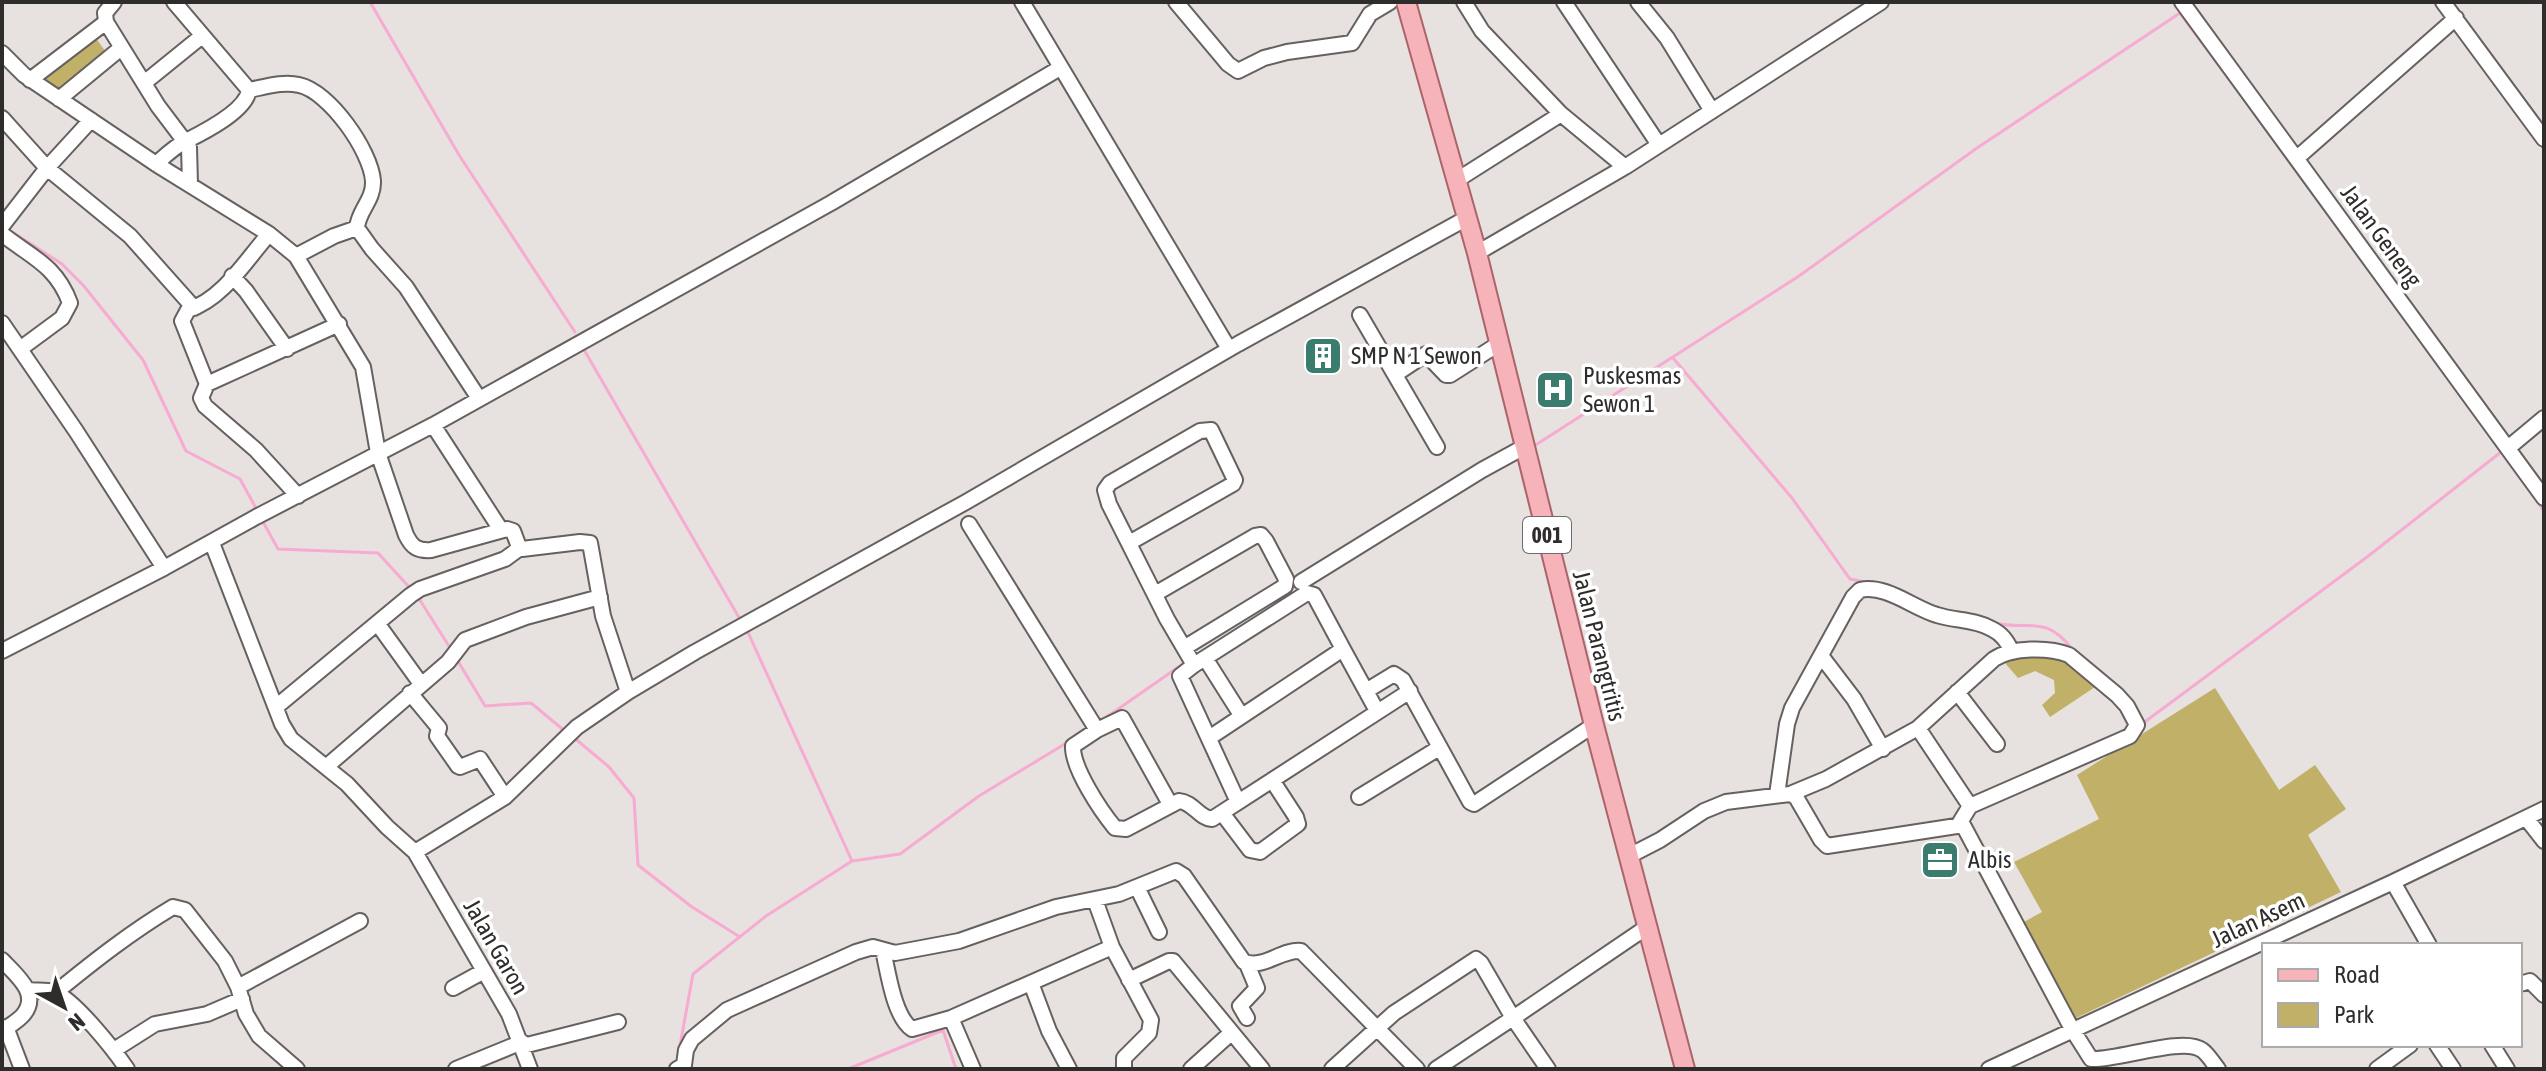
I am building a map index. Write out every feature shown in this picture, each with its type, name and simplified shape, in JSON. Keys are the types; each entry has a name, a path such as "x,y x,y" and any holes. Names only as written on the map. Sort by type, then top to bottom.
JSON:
{"main road":[{"name":"Jalan Parangtritis","path":"1406,2 1477,253 1594,725 1685,1069"}],"street":[{"path":"114,2 105,13 106,22 172,127 185,141 191,156 190,184"},
{"path":"174,2 249,90"},
{"path":"1022,2 1229,349"},
{"path":"1176,2 1228,64 1238,71 1264,58 1287,52 1352,43 1370,14 1390,2"},
{"path":"1464,2 1482,31 1561,114 1625,167"},
{"path":"1564,2 1659,145"},
{"path":"1638,2 1667,38 1712,111"},
{"path":"1477,253 1625,167 1881,2"},
{"name":"Jalan Geneng","path":"2182,2 2544,498"},
{"path":"2443,2 2544,139"},
{"path":"2297,158 2456,18"},
{"path":"30,80 106,22"},
{"path":"144,83 202,36"},
{"path":"59,99 121,48"},
{"path":"2,53 30,80 269,234 296,256 363,367 378,453 413,547 431,550 501,530 513,531 520,548"},
{"path":"2,651 433,425 478,397 831,203 1060,68"},
{"path":"249,90 283,84 307,87 349,127 372,173 373,190 357,228 406,287 478,397"},
{"path":"156,164 185,141 241,106 249,90"},
{"path":"1457,180 1561,114"},
{"path":"2,118 47,168 130,236 194,308"},
{"path":"2,226 47,168 91,120"},
{"path":"415,852 505,797 577,727 628,692 966,502 1229,349 1467,218"},
{"path":"296,256 357,228"},
{"path":"2,234 41,259 59,281 70,303 62,318 20,349"},
{"path":"207,384 182,321 184,313 212,299 269,234"},
{"path":"232,276 287,349"},
{"path":"1360,315 1437,447"},
{"path":"2,323 164,568"},
{"path":"298,496 256,450 211,413 201,398 207,384 339,324"},
{"path":"1396,374 1426,354 1446,375 1450,375 1500,343"},
{"path":"2508,448 2544,418"},
{"path":"433,425 501,530"},
{"path":"1129,543 1235,482 1211,430 1200,431 1105,488 1106,497 1129,543 1155,594 1192,657 1241,715"},
{"path":"1301,582 1524,447"},
{"path":"969,524 1094,725"},
{"path":"1155,594 1261,535 1286,579 1285,586 1192,657 1180,680 1238,802"},
{"path":"276,707 415,592 505,559 520,548 580,542 590,543 610,640 628,692"},
{"name":"Jalan Garon","path":"212,543 291,739 327,766 415,852 523,1044 530,1069"},
{"path":"1784,795 1787,724 1792,708 1853,597 1860,590 1869,588 1937,615 1991,628 2002,636 2012,652"},
{"path":"1192,657 1307,593 1314,595 1377,711"},
{"path":"327,766 454,656 465,640 527,617 600,597"},
{"path":"377,623 439,728 437,736 458,766 480,759 505,797"},
{"path":"1209,738 1343,649"},
{"path":"1629,856 1714,807 1739,800 1784,795 1883,749 1918,728 1994,659 2012,652 2059,651 2069,655 2127,706 2137,725 2134,733 2120,742 1970,806 1959,824"},
{"path":"1822,657 1854,699 1883,749"},
{"path":"1366,691 1394,674 1403,680 1470,802 1477,804 1594,725"},
{"path":"1170,804 1123,720 1094,725 1073,746 1073,755 1084,779 1115,828 1126,829 1179,801 1186,802 1208,819 1222,813 1410,691"},
{"path":"1957,692 1997,744"},
{"path":"1918,728 1970,806"},
{"path":"1359,797 1439,748"},
{"path":"1222,813 1250,850 1260,852 1298,824 1272,780"},
{"path":"1784,795 1799,801 1827,846 1959,824 1966,827 2088,1064 2163,1047 2192,1045 2205,1052 2218,1069"},
{"name":"Jalan Asem","path":"1989,1069 2544,809"},
{"path":"2526,818 2544,841"},
{"path":"683,1067 692,1039 727,1010 856,952 873,947 895,953 946,945 1056,907 1095,900 1137,887 1172,872 1182,873 1237,955 1247,964 1257,988 1240,1006 1247,1018"},
{"path":"2393,882 2428,943"},
{"path":"1137,887 1159,932"},
{"path":"1095,900 1112,947 1151,1024 1149,1033 1126,1055 1124,1069"},
{"path":"55,993 101,956 173,907 185,910 225,961 246,1014 259,1036 297,1069"},
{"path":"114,1050 155,1024 207,1014 360,921"},
{"path":"1436,1069 1647,927"},
{"path":"883,950 898,1007 906,1025 915,1029 951,1018 1112,947"},
{"path":"1247,964 1258,964 1291,951 1301,951 1417,1069"},
{"path":"1332,1069 1376,1028 1450,974 1476,959 1548,1069"},
{"path":"2,960 29,990 55,993 74,1007 114,1050 127,1069"},
{"path":"1129,980 1173,961 1262,1069"},
{"path":"453,988 484,971"},
{"path":"2522,983 2530,981 2544,995"},
{"path":"1031,983 1062,1066"},
{"path":"22,1069 4,1030 25,1012 29,990"},
{"path":"951,1018 973,1069"},
{"path":"456,1069 523,1044 618,1022"},
{"path":"1191,1069 1231,1033"},
{"path":"2377,1069 2407,1047"},
{"path":"2438,1047 2453,1069"},
{"path":"2493,1047 2507,1069"}],"green space":[{"path":"95,37 111,59 66,102 29,78"},
{"path":"2045,655 2061,660 2098,685 2050,717 2042,705 2055,693 2054,680 2035,671 2018,678 2005,663 2009,658"},
{"path":"2215,688 2279,790 2315,765 2346,809 2308,835 2341,892 2076,1018 2022,923 2042,912 2014,862 2099,819 2077,775"}],"waterway":[{"path":"370,2 459,155 575,332"},
{"path":"1534,446 1799,276 1977,148 2180,13 2238,91"},
{"path":"2254,113 2335,223"},
{"path":"6,228 62,264 83,285 143,360 186,451 240,479 257,510"},
{"path":"583,348 741,621"},
{"path":"1673,358 1792,498 1850,579 1870,583"},
{"path":"2441,368 2544,511"},
{"path":"2142,724 2367,557 2501,452"},
{"path":"262,520 278,549 378,553 410,588"},
{"path":"418,597 452,651"},
{"path":"1994,623 2045,628 2053,631 2072,649"},
{"path":"746,628 852,861"},
{"path":"456,658 485,706 531,703 566,732"},
{"path":"1101,721 1187,661"},
{"path":"572,736 609,767 634,798 638,865 692,907 740,937"},
{"path":"677,1062 693,974 766,916 852,861 900,854 979,796 1068,742"},
{"path":"848,1069 943,1030 956,1069"}],"place":[{"name":"SMP N 1 Sewon","path":"1323,356"},
{"name":"Puskesmas Sewon 1","path":"1555,390"},
{"name":"Albis","path":"1940,860"}]}
